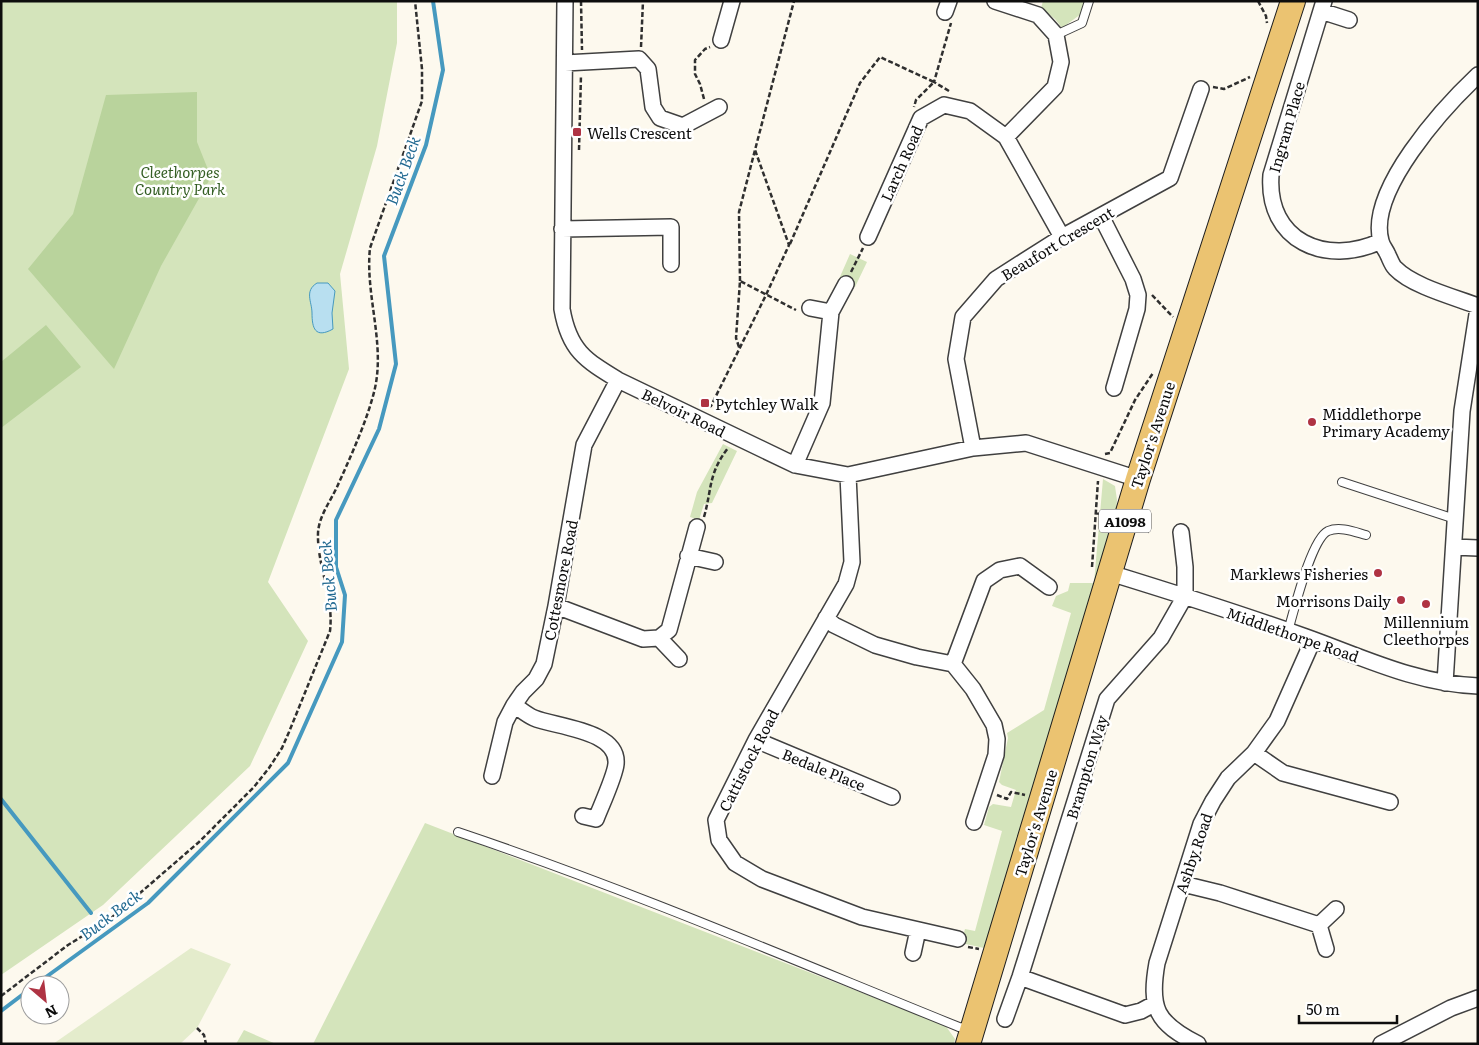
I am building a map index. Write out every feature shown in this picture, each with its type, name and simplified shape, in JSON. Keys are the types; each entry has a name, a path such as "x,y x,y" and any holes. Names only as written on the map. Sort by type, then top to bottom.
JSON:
{"main road":[{"name":"Taylor's Avenue","path":"970,1037 1138,479 1293,1"}],"street":[{"name":"Belvoir Road","path":"565,1 562,309 571,340 580,354 618,380 795,465 848,475 973,448 1026,443 1138,479"},
{"path":"721,40 732,1"},
{"path":"995,1 1038,15 1056,35 1061,62 1055,87 1006,137"},
{"name":"Ingram Place","path":"1349,20 1322,6 1271,175 1270,188 1277,216 1284,228 1297,239 1311,246 1341,251 1367,248 1381,241"},
{"path":"564,64 639,59 648,69 653,107 660,118 683,126 713,110"},
{"path":"1445,683 1462,411 1478,307 1410,280 1394,267 1381,241 1382,205 1400,167 1436,119 1478,75"},
{"name":"Beaufort Crescent","path":"973,448 956,359 962,317 996,279 1062,237 1170,178 1201,89"},
{"name":"Larch Road","path":"868,237 921,118 944,105 970,111 1006,137 1062,237"},
{"path":"1102,216 1133,279 1138,295 1137,309 1114,388"},
{"path":"562,229 671,227 671,264"},
{"path":"795,465 822,403 831,312 846,284"},
{"path":"810,308 831,312"},
{"name":"Cottesmore Road","path":"492,776 505,722 514,705 523,692 536,679 544,664 584,445 618,380"},
{"name":"Cattistock Road","path":"848,475 852,562 846,584 756,740 716,820 719,840 736,864 762,879 862,917 958,939"},
{"path":"556,606 643,639 659,638 669,630 696,527"},
{"name":"Brampton Way","path":"1005,1019 1020,977 1107,699 1161,638 1185,596 1185,567 1180,532"},
{"path":"1454,547 1478,548"},
{"path":"688,556 715,562"},
{"path":"953,664 984,581 1000,570 1020,566 1049,587"},
{"name":"Middlethorpe Road","path":"1110,573 1288,631 1412,676 1445,683 1478,686"},
{"path":"826,618 834,625 875,644 917,657 953,664 973,689 994,724 998,739 996,755 974,822"},
{"path":"659,638 679,659"},
{"name":"Ashby Road","path":"1154,1004 1153,986 1157,963 1201,824 1228,778 1254,753 1278,721 1313,640"},
{"path":"514,705 533,718 587,732 608,744 615,754 616,765 596,819 583,816"},
{"name":"Bedale Place","path":"756,740 892,797"},
{"path":"1254,753 1283,773 1390,802"},
{"path":"1183,884 1220,893 1319,925"},
{"path":"1319,925 1336,909"},
{"path":"1319,925 1326,949"},
{"path":"913,952 918,930"},
{"path":"1020,977 1125,1015 1141,1011 1154,1004 1161,1017 1169,1026 1177,1033 1198,1044"},
{"path":"1381,1044 1452,1008 1478,998"}],"lane":[{"path":"1056,35 1082,23 1089,1"},
{"path":"1342,482 1455,520"},
{"path":"1288,631 1307,568 1321,538 1328,531 1340,529 1366,535"},
{"path":"458,832 699,922 959,1027 970,1037"}],"path":[{"path":"1,996 68,945 110,919 199,842 254,787 282,748 289,732 330,630 332,618 319,549 318,531 323,514 336,488 370,405 375,386 378,368 368,265 370,248 422,101 422,69 415,1"},
{"path":"579,157 582,62 581,1"},
{"path":"641,61 644,1"},
{"path":"739,348 736,338 740,281 739,212 794,1"},
{"path":"1258,1 1266,16 1268,30"},
{"path":"916,128 908,124 916,100 934,82 953,18 944,15 947,7"},
{"path":"713,110 694,74 695,60 704,49 716,45 721,40"},
{"path":"698,418 704,407 711,406 766,295 860,83 880,57 934,82"},
{"path":"1201,89 1202,84 1224,89 1237,84 1250,77 1253,69"},
{"path":"755,150 789,245"},
{"path":"846,284 868,237"},
{"path":"740,281 806,315 810,308"},
{"path":"696,527 700,528 706,508 711,477 716,465 736,437"},
{"path":"985,791 1007,799 1011,792 1026,796"},
{"path":"197,1028 204,1034 206,1044"}],"green space":[{"name":"Cleethorpes Country Park","path":"1,1 397,1 397,43 377,146 340,274 349,369 268,582 308,641 250,766 103,905 1,975"},
{"path":"1043,1 1085,1 1081,14 1062,28 1055,19 1041,8"},
{"path":"197,92 197,142 211,177 161,266 114,369 28,269 73,214 106,95"},
{"path":"850,254 867,262 855,287 839,279"},
{"path":"46,325 81,367 1,428 1,362"},
{"path":"723,444 737,451 712,503 704,504 699,520 690,517 697,492"},
{"path":"1103,479 1115,486 1117,500 1115,534 984,948 961,943 965,929 975,931 1002,831 984,825 989,807 993,804 1011,807 1016,790 999,782 1008,738 1007,733 1044,710 1071,613 1052,606 1056,596 1068,591 1070,583 1094,583"},
{"path":"425,823 945,1025 955,1039 954,1044 313,1044"},
{"path":"191,948 231,964 197,1028 180,1044 53,1044"},
{"path":"244,1030 276,1044 236,1044"}],"water":[{"path":"317,283 328,283 335,291 332,313 333,329 322,333 318,332 314,327 310,297 313,286"}],"waterway":[{"name":"Buck Beck","path":"49,975 148,903 288,763 342,642 345,595 336,567 336,520 379,429 396,364 384,256 426,145 443,70 433,1"},
{"path":"1,799 91,913"},
{"name":"Buck Beck","path":"1,1011 20,997"}],"place":[{"name":"Wells Crescent","path":"577,132"},
{"name":"Pytchley Walk","path":"705,403"},
{"name":"Middlethorpe Primary Academy","path":"1312,422"},
{"name":"Marklews Fisheries","path":"1378,573"},
{"name":"Morrisons Daily","path":"1401,600"},
{"name":"Millennium Cleethorpes","path":"1426,604"}]}
